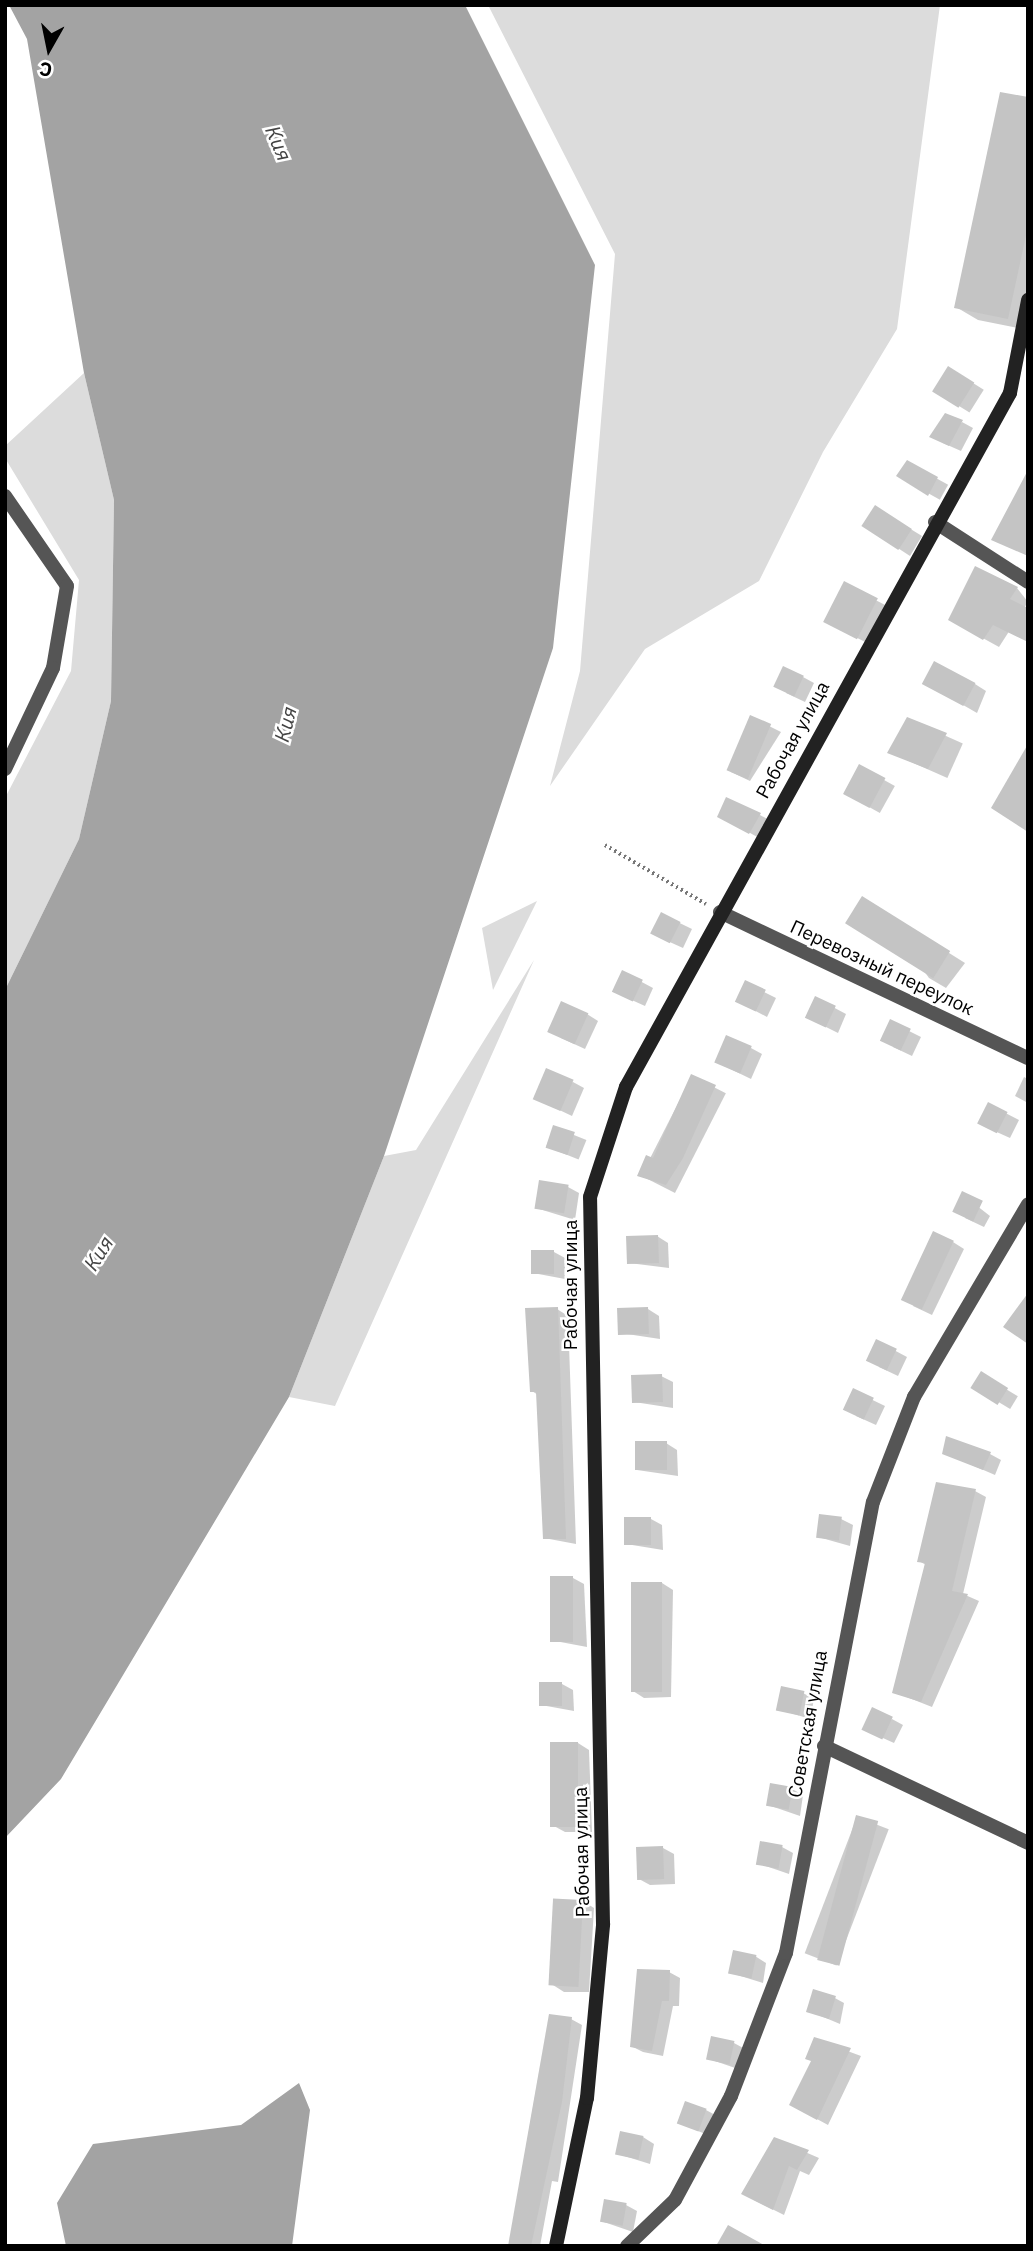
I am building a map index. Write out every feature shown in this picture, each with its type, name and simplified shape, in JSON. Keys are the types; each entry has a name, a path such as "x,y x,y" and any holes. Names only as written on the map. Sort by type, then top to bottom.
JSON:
{"main road":[{"name":"Рабочая улица","path":"556,2246 587,2098 603,1924 590,1198 626,1087 935,522 1010,393 1028,300"}],"street":[{"path":"5,496 66,586 54,668 5,769"},
{"path":"935,522 1028,582"},
{"name":"Перевозный переулок","path":"720,912 1028,1058"},
{"name":"Советская улица","path":"629,2245 675,2200 731,2096 786,1953 873,1502 914,1397 1028,1204"},
{"path":"824,1746 1028,1843"}],"path":[{"path":"605,845 720,912"}],"shaded area":[{"path":"488,5 940,5 897,329 823,452 759,581 645,649 550,786 580,671 615,254"},
{"path":"84,373 114,500 111,701 79,839 5,990 5,798 71,671 79,580 5,458 5,446"},
{"path":"537,901 493,990 482,928"},
{"path":"534,960 335,1406 289,1397 384,1156 416,1150"}],"water":[{"name":"Кия","path":"9,5 465,5 595,265 553,648 384,1156 289,1397 61,1779 5,1838 5,990 79,839 111,701 114,500 84,373 27,39"},
{"path":"299,2083 310,2110 292,2246 66,2246 57,2203 93,2144 241,2125"}],"building":[{"path":"1000,92 1028,97 1028,226 1008,319 954,308"},
{"path":"948,366 974,382 958,408 932,391"},
{"path":"945,413 963,420 949,446 929,437"},
{"path":"907,460 938,477 928,496 896,476"},
{"path":"1028,470 1028,556 991,540"},
{"path":"875,505 912,529 898,550 861,526"},
{"path":"975,566 1018,587 1010,599 1028,608 1028,642 993,625 983,640 948,620"},
{"path":"844,581 878,598 857,639 823,622"},
{"path":"934,661 975,683 963,706 922,684"},
{"path":"783,666 804,676 794,697 773,687"},
{"path":"750,715 771,724 748,779 727,770"},
{"path":"907,717 947,733 928,769 887,753"},
{"path":"1028,744 1028,832 991,808"},
{"path":"859,764 885,778 870,808 843,794"},
{"path":"726,797 761,813 749,834 717,817"},
{"path":"862,896 950,951 933,978 845,923"},
{"path":"661,912 681,922 670,943 650,933"},
{"path":"622,970 643,980 633,1001 612,992"},
{"path":"745,980 766,990 756,1011 735,1002"},
{"path":"815,996 836,1006 826,1027 805,1018"},
{"path":"561,1001 588,1013 575,1044 547,1032"},
{"path":"890,1019 911,1029 901,1050 880,1041"},
{"path":"726,1035 752,1046 740,1074 714,1063"},
{"path":"546,1068 574,1080 560,1111 533,1099"},
{"path":"691,1074 716,1085 683,1158 666,1185 637,1176 646,1155 653,1158"},
{"path":"988,1102 1008,1112 997,1133 977,1123"},
{"path":"553,1125 575,1132 567,1155 546,1148"},
{"path":"539,1180 569,1185 564,1213 534,1209"},
{"path":"962,1191 983,1201 973,1222 952,1212"},
{"path":"933,1231 954,1241 922,1310 901,1300"},
{"path":"658,1235 659,1263 627,1264 626,1236"},
{"path":"531,1250 554,1250 554,1274 531,1274"},
{"path":"1028,1293 1028,1344 1003,1327"},
{"path":"558,1307 566,1539 543,1539 536,1392 530,1392 525,1308"},
{"path":"648,1307 649,1334 618,1335 617,1308"},
{"path":"876,1339 897,1349 887,1370 866,1361"},
{"path":"981,1371 1008,1388 998,1405 970,1388"},
{"path":"662,1374 663,1402 632,1403 631,1375"},
{"path":"853,1388 874,1398 864,1419 843,1410"},
{"path":"946,1436 991,1452 983,1470 942,1454"},
{"path":"635,1441 667,1441 667,1470 635,1470"},
{"path":"936,1482 976,1489 952,1591 968,1594 921,1702 892,1693 925,1563 917,1562"},
{"path":"819,1514 842,1517 839,1541 816,1538"},
{"path":"624,1517 651,1517 651,1545 624,1545"},
{"path":"550,1576 573,1576 573,1642 550,1642"},
{"path":"631,1582 662,1582 662,1692 631,1692"},
{"path":"539,1682 562,1682 562,1706 539,1706"},
{"path":"781,1686 804,1691 799,1715 776,1710"},
{"path":"872,1707 893,1717 882,1739 861,1730"},
{"path":"550,1742 578,1742 578,1827 550,1827"},
{"path":"770,1783 793,1787 789,1810 766,1806"},
{"path":"856,1815 878,1821 839,1966 817,1960"},
{"path":"760,1841 783,1845 778,1869 756,1865"},
{"path":"663,1846 664,1879 637,1880 636,1847"},
{"path":"553,1898 583,1900 578,1987 548,1985"},
{"path":"733,1950 756,1955 751,1978 728,1973"},
{"path":"637,1969 670,1970 669,2001 662,2001 652,2051 630,2047"},
{"path":"813,1989 836,1996 829,2019 806,2012"},
{"path":"549,2014 572,2017 562,2102 531,2246 508,2246"},
{"path":"711,2036 734,2041 729,2064 706,2059"},
{"path":"814,2037 851,2048 817,2120 789,2105 811,2061 805,2059"},
{"path":"685,2101 707,2109 698,2131 677,2124"},
{"path":"620,2131 643,2136 638,2159 615,2154"},
{"path":"774,2137 809,2150 797,2170 789,2166 773,2210 741,2194"},
{"path":"604,2199 627,2203 623,2226 600,2222"},
{"path":"728,2225 766,2246 716,2246"}]}
